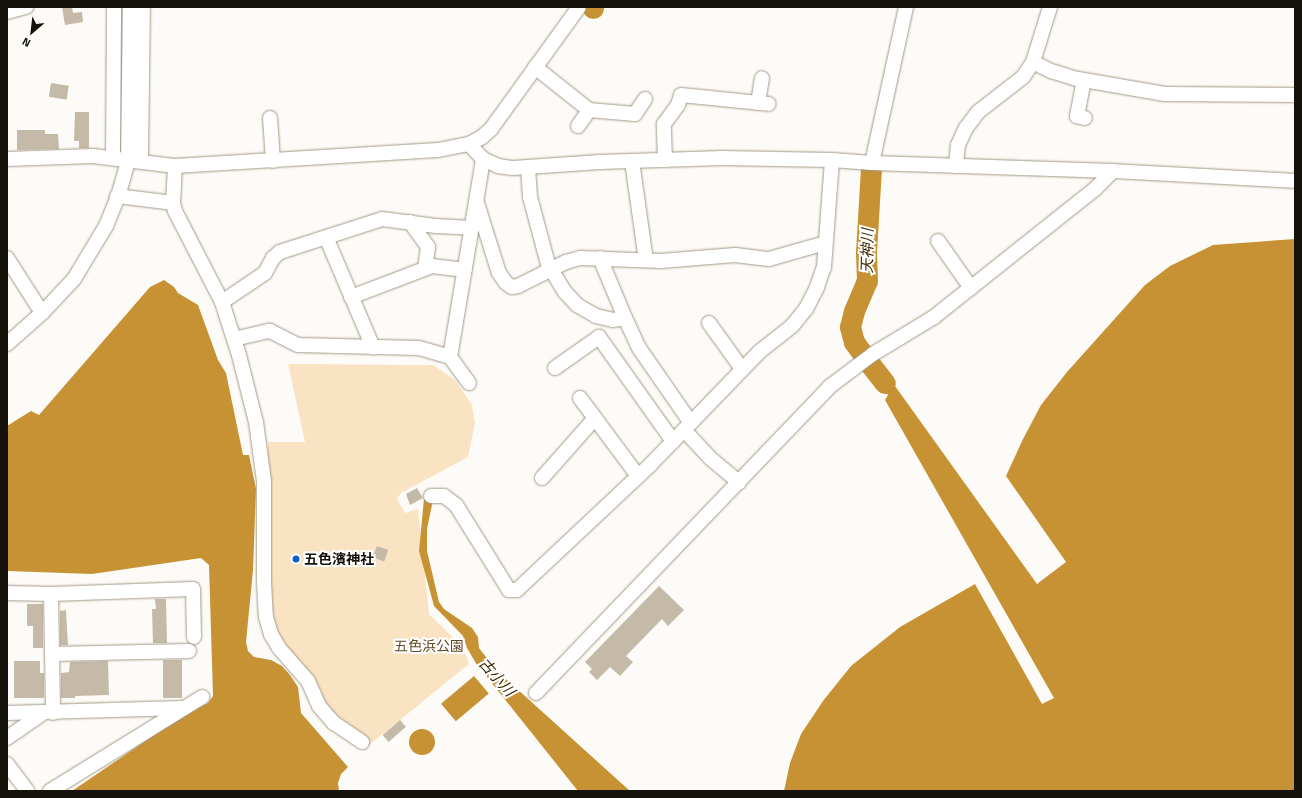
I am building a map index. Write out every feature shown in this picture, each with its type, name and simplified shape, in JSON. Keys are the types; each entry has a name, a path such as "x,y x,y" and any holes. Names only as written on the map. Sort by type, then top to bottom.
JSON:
{"street":[{"path":"7,12 26,7"},
{"path":"113,158 114,7"},
{"path":"130,7 129,54 135,161"},
{"path":"7,344 42,313 74,279 106,226 117,196 135,161 143,7"},
{"path":"7,159 93,156 175,166 438,150 469,144 482,137 491,129 579,7"},
{"path":"872,163 906,7"},
{"path":"956,166 958,145 966,128 978,112 1023,77 1033,62 1050,7"},
{"path":"1033,62 1055,73 1084,80 1165,94 1217,93 1295,95"},
{"path":"535,67 589,110 635,114 646,99"},
{"path":"666,160 664,124 678,105 680,95 764,103 762,78"},
{"path":"1084,80 1077,116 1085,118"},
{"path":"578,126 589,110"},
{"path":"270,118 273,161"},
{"path":"469,144 482,159 498,166 513,168 632,161 722,158 832,160 872,163 1113,171 1295,181"},
{"path":"450,357 477,203 482,159"},
{"path":"431,496 444,496 456,505 509,590 517,590 638,476 759,352 792,326 806,309 817,287 824,267 832,160"},
{"path":"632,161 646,260"},
{"path":"175,166 173,203 175,211 222,302 234,339 256,422 264,481 264,582 266,617 271,634 280,648 308,681 319,706 334,723 362,742"},
{"path":"528,168 530,197 551,270 565,292 577,305 596,316 614,320 625,318"},
{"path":"536,693 829,387 873,354 934,317 1095,189 1113,171"},
{"path":"117,196 173,203"},
{"path":"477,203 499,273 506,283 512,287 518,286 580,258 646,260 735,255 769,259 825,243"},
{"path":"222,302 265,273 274,258 280,252 382,219 436,226 472,228"},
{"path":"410,222 428,247 424,268"},
{"path":"326,237 373,347"},
{"path":"938,241 971,288"},
{"path":"7,258 42,313"},
{"path":"600,258 639,348 687,426 710,458 738,482"},
{"path":"351,297 432,266 465,270"},
{"path":"709,323 742,370"},
{"path":"234,339 270,331 298,345 419,348 450,357 469,383"},
{"path":"555,368 599,337 673,441"},
{"path":"580,398 638,476"},
{"path":"542,478 595,418"},
{"path":"7,593 51,594 193,589 194,637"},
{"path":"48,713 52,654 51,594"},
{"path":"52,654 189,651"},
{"path":"50,791 202,697"},
{"path":"7,713 184,708"},
{"path":"7,738 48,713"},
{"path":"7,764 27,791"}],"green space":[{"name":"五色浜公園","path":"288,364 433,365 455,380 472,405 475,423 468,457 401,493 397,499 405,513 418,509 429,614 463,647 469,664 369,745 340,722 324,705 277,635 271,613 267,499 268,442 305,442"}],"water":[{"path":"1295,239 1295,791 784,791 790,763 801,734 823,701 851,666 900,627 975,584 1042,704 1054,698 885,400 888,395 881,385 890,379 1037,584 1066,562 1006,476 1041,405 1067,372 1145,285 1170,266 1213,245"},
{"path":"164,280 174,287 178,293 198,305 218,360 226,373 243,455 249,455 256,489 253,570 246,642 248,651 254,657 271,660 282,666 298,687 301,713 348,767 341,774 338,783 339,791 72,791 185,714 208,703 213,696 209,565 201,558 92,574 7,571 7,426 31,411 39,415 150,287"},
{"name":"古小川","path":"424,499 433,500 427,529 427,551 439,602 444,609 472,628 478,637 479,648 496,670 630,791 578,791 487,677 487,667 481,662 477,665 467,648 463,636 434,606 419,551"},
{"path":"474,676 489,694 456,721 441,704"},
{"path":"422,729 431,733 435,742 431,751 422,755 413,751 409,742 413,733"}],"building":[{"path":"62,7 72,7 73,13 82,12 83,22 65,25"},
{"path":"51,83 69,86 67,100 49,97"},
{"path":"75,112 89,112 89,148 79,148 79,141 74,141"},
{"path":"17,130 45,130 45,134 58,134 59,149 17,150"},
{"path":"417,488 423,498 410,505 406,494"},
{"path":"377,546 388,550 384,561 373,557"},
{"path":"659,586 684,610 668,626 662,619 626,656 633,662 620,676 610,667 597,680 589,672 592,669 585,662"},
{"path":"155,599 166,599 167,643 153,643 152,609 156,609"},
{"path":"27,604 43,604 43,648 33,648 33,626 27,626"},
{"path":"66,610 68,645 60,645 60,611"},
{"path":"163,660 182,660 182,698 163,698"},
{"path":"14,661 40,661 40,673 44,673 44,698 14,698"},
{"path":"108,661 109,695 61,698 61,673 69,672 70,662"},
{"path":"400,720 406,727 389,742 383,735"}],"waterway":[{"name":"天神川","path":"862,353 854,342 850,327 854,311 867,281 866,252 871,168"},
{"name":"天神川","path":"870,364 885,383"}],"place":[{"name":"五色濱神社","path":"296,559"}]}
